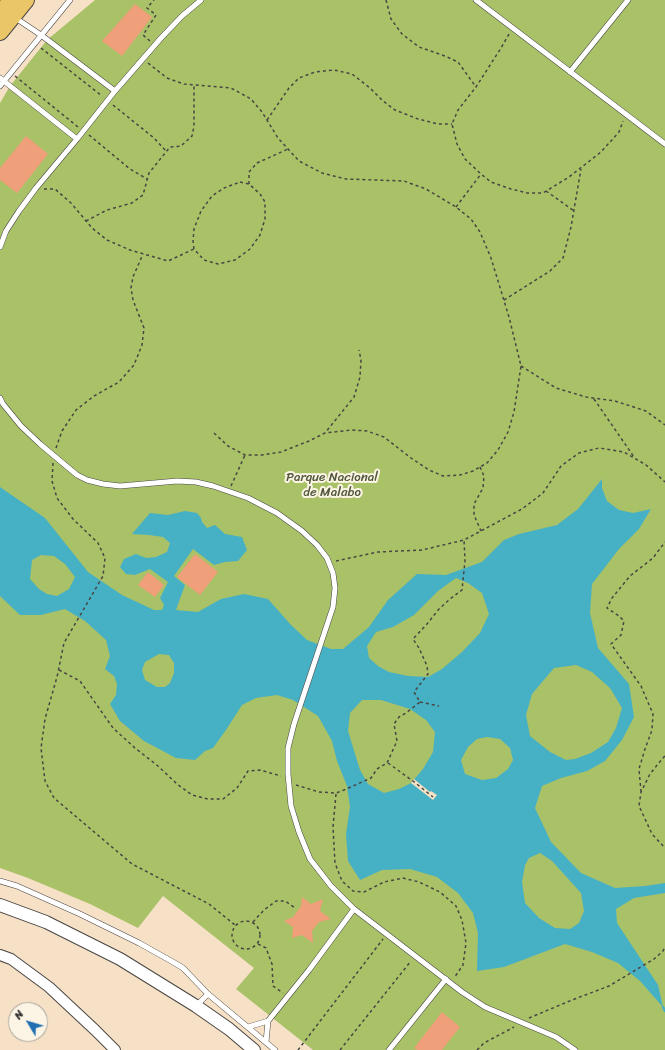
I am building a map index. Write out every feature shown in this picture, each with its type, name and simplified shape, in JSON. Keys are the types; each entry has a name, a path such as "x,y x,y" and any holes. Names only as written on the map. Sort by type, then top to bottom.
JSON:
{"main road":[{"path":"0,32 11,0"},
{"path":"6,15 26,0"}],"street":[{"path":"0,904 46,922 120,959 196,1006 229,1029 254,1050"},
{"path":"0,955 11,959 49,987 115,1050"}],"lane":[{"path":"70,0 1,82 77,139"},
{"path":"0,246 6,231 18,211 115,91 182,16 201,0"},
{"path":"476,0 665,144"},
{"path":"570,72 628,0"},
{"path":"6,15 41,35 115,91"},
{"path":"0,398 21,426 54,456 87,480 120,486 177,481 196,482 213,486 248,498 277,513 302,531 317,545 327,558 333,573 335,588 333,607 294,724 288,748 288,774 291,806 299,832 310,859 331,886 354,909 462,992 485,1007 556,1037 575,1050"},
{"path":"0,881 17,886 66,908 139,943 183,968 208,994 275,1050"},
{"path":"266,1042 268,1021 309,970 354,909"},
{"path":"389,1050 446,979"},
{"path":"196,1006 208,994"},
{"path":"248,1027 268,1021"}],"path":[{"path":"154,0 148,8 156,15 143,35 155,45"},
{"path":"386,0 391,20 402,34 418,47 446,56 458,62 476,86"},
{"path":"512,28 501,48 476,86 458,110 452,124 457,144 465,159 491,182 527,194 543,193 569,177 601,152 618,132 625,114"},
{"path":"143,59 167,78 184,84 231,88 251,99 262,112 278,138 299,161 322,174 346,179 404,181 426,189 456,207 470,219 480,232 491,258 504,300 521,366 514,412 508,432 498,450 487,463 473,471 460,475 443,476 429,470 384,438 366,431 352,430 325,433"},
{"path":"267,120 289,88 298,78 315,72 334,70 352,74 395,110 418,119 438,124 452,124"},
{"path":"86,221 107,210 132,203 143,195 149,173 170,147 181,146 192,136 194,126 194,85"},
{"path":"249,184 249,172 257,163 288,149"},
{"path":"504,300 550,271 563,258 582,167"},
{"path":"456,207 481,174"},
{"path":"240,182 249,184 260,194 265,202 265,219 260,235 250,249 235,260 218,264 204,260 194,249 194,229 201,211 212,196 224,188 240,182"},
{"path":"36,188 55,190 71,203 92,228 107,240 130,250 168,261 194,249"},
{"path":"546,191 574,211"},
{"path":"143,254 130,288 144,328 142,345 134,365 119,382 94,396 76,410 62,430 54,456 52,481 57,498 73,519 98,543 105,558 103,576 64,643 59,670 44,719 41,748 45,781 54,798 132,864 209,904 235,925"},
{"path":"214,433 228,446 246,455 262,456 281,452 309,442 325,433 354,397 360,377 361,360 359,350"},
{"path":"521,366 556,388 586,397 615,401 646,411 665,425"},
{"path":"593,398 635,459"},
{"path":"328,563 378,552 422,550 464,540 522,509 543,493 561,466 579,452 599,448 624,452 646,465 665,482"},
{"path":"229,491 246,455"},
{"path":"480,467 484,476 483,488 474,504 474,515 480,532"},
{"path":"439,706 420,702 414,692 428,674 427,666 413,639 439,609 462,590 465,561 464,540"},
{"path":"665,542 653,558 630,576 612,598 607,608 624,621 621,635 611,644 641,686 653,714 652,730 639,769 641,792 639,806 652,834 665,848"},
{"path":"59,670 80,681 113,728 134,748 192,795 208,799 223,799 237,788 248,771 260,770 280,775 289,783 319,792 336,793 371,778 378,769 387,763 398,741 394,724 399,717 420,702"},
{"path":"641,792 650,774 665,756"},
{"path":"387,763 433,797"},
{"path":"336,793 333,828 336,863 342,881 352,891 364,892 384,882 403,878 419,882 440,892 456,906 462,920 466,943 463,965 451,983"},
{"path":"253,922 264,910 276,902 285,901 295,908"},
{"path":"249,920 253,922 260,929 261,934 258,944 246,950 238,947 232,937 235,925 239,922 249,920"},
{"path":"298,1050 386,934"},
{"path":"258,944 266,948 272,964 273,986 288,996"},
{"path":"476,1050 484,1043 534,1016 609,986 648,962 663,951 665,947"},
{"path":"340,1050 415,956"}],"green space":[{"name":"Parque Nacional de Malabo","path":"95,0 665,0 665,1050 313,1050 236,989 254,968 163,896 138,928 90,904 0,868 0,103 10,86 47,40"}],"water":[{"path":"602,479 602,488 607,501 619,510 633,513 651,509 639,529 619,549 592,584 590,613 598,648 629,684 634,717 622,740 605,761 587,771 561,778 542,786 535,808 551,842 581,873 615,888 665,883 665,893 634,898 616,909 617,923 658,985 663,1007 640,981 618,963 592,952 565,944 504,967 477,971 478,933 473,913 458,893 437,877 410,869 382,870 360,880 348,861 346,834 350,807 347,786 337,761 332,741 318,716 293,700 277,695 256,698 242,705 213,748 205,751 195,760 176,758 144,741 120,721 110,704 116,695 117,684 114,676 105,669 110,656 106,640 85,621 65,609 41,615 20,615 0,596 0,487 45,518 88,572 122,595 154,610 162,610 164,605 160,598 168,582 150,569 135,575 126,574 120,567 124,559 136,554 146,558 156,557 167,552 170,543 163,537 132,534 150,513 168,515 185,511 197,513 207,528 215,525 225,534 242,537 247,550 238,561 214,565 193,549 174,576 185,585 176,610 198,612 221,599 244,594 268,599 291,625 307,640 331,649 343,649 369,627 388,600 417,574 446,575 482,562 504,540 519,534 557,525 578,509","holes":["41,555 54,556 65,564 75,577 69,589 57,596 47,594 39,589 30,579 32,560","456,578 468,583 482,593 489,614 480,633 462,652 442,669 428,677 408,676 389,672 378,666 369,658 367,646 376,632 393,627 414,615 438,591","159,654 169,655 174,663 174,673 170,683 165,687 157,687 145,680 142,670 145,662","576,665 592,672 610,688 622,708 616,728 608,742 591,753 575,759 566,760 550,752 530,736 526,715 532,694 554,668","362,700 381,700 410,709 426,720 435,732 433,752 423,769 411,783 399,789 384,793 368,784 360,770 348,731 350,713","487,737 500,739 510,748 513,760 508,769 496,778 482,780 465,774 461,760 468,747 477,739","540,853 552,861 581,893 584,911 579,923 570,929 555,928 539,918 525,903 522,882 525,865 529,858"]}],"pier":[{"path":"414,779 430,792 431,791 437,795 433,800 411,783"}],"building":[{"path":"135,4 152,17 122,56 102,41"},
{"path":"26,136 48,154 17,193 0,180 0,168"},
{"path":"195,554 218,572 200,595 177,577"},
{"path":"148,572 164,585 155,597 138,585"},
{"path":"302,897 311,904 323,899 320,911 331,919 319,922 312,931 313,943 302,935 292,938 293,927 284,921 293,917 301,906"},
{"path":"442,1012 460,1027 442,1050 417,1050 414,1048"}],"waterway":[{"path":"663,1007 665,1011"}]}
